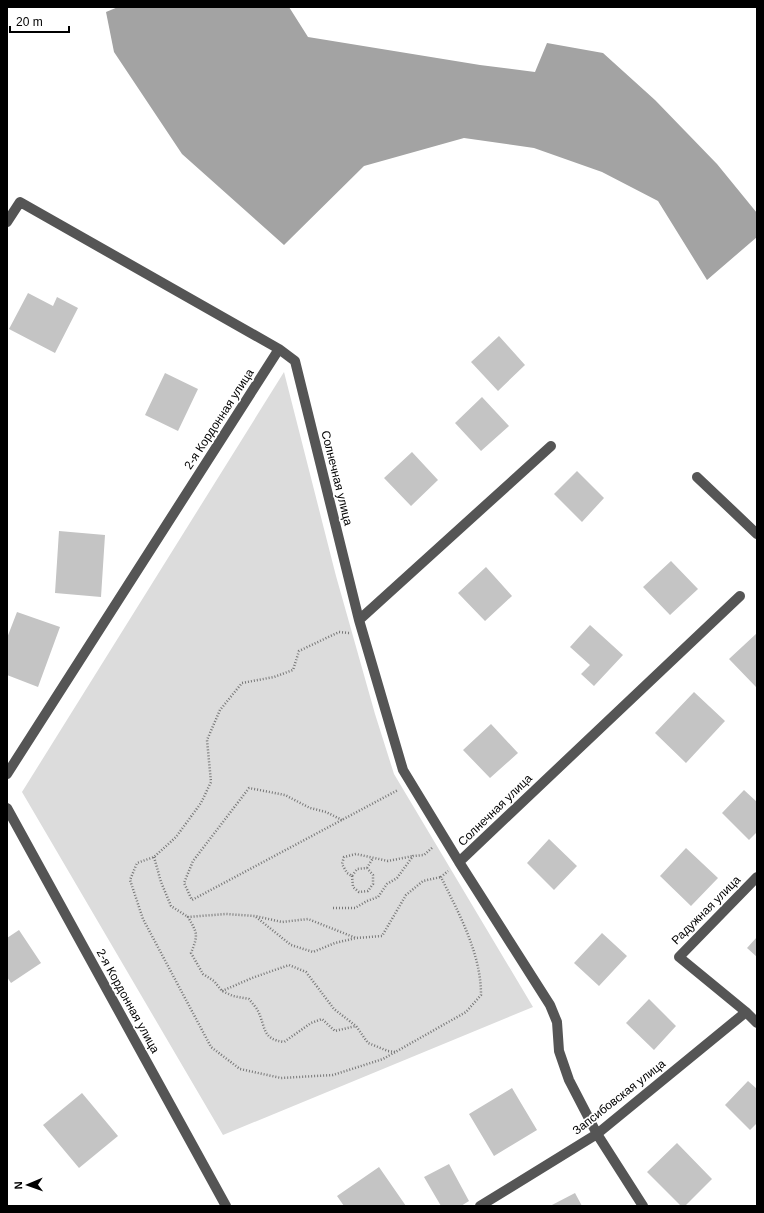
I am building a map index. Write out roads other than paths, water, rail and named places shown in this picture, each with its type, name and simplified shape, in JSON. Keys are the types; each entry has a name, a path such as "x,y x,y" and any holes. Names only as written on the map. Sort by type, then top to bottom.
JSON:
{"street":[{"path":"7,222 20,202 279,349"},
{"name":"Солнечная улица","path":"279,349 296,361 359,620 403,770 459,862 740,596"},
{"name":"2-я Кордонная улица","path":"7,774 279,349"},
{"path":"359,620 551,446"},
{"path":"697,477 757,534"},
{"name":"2-я Кордонная улица","path":"7,808 226,1206"},
{"path":"459,862 550,1005 557,1022 559,1051 568,1080 597,1134 643,1206"},
{"name":"Радужная улица","path":"757,877 679,956 757,1023"},
{"name":"Запсибовская улица","path":"480,1206 597,1134 746,1012"}]}
